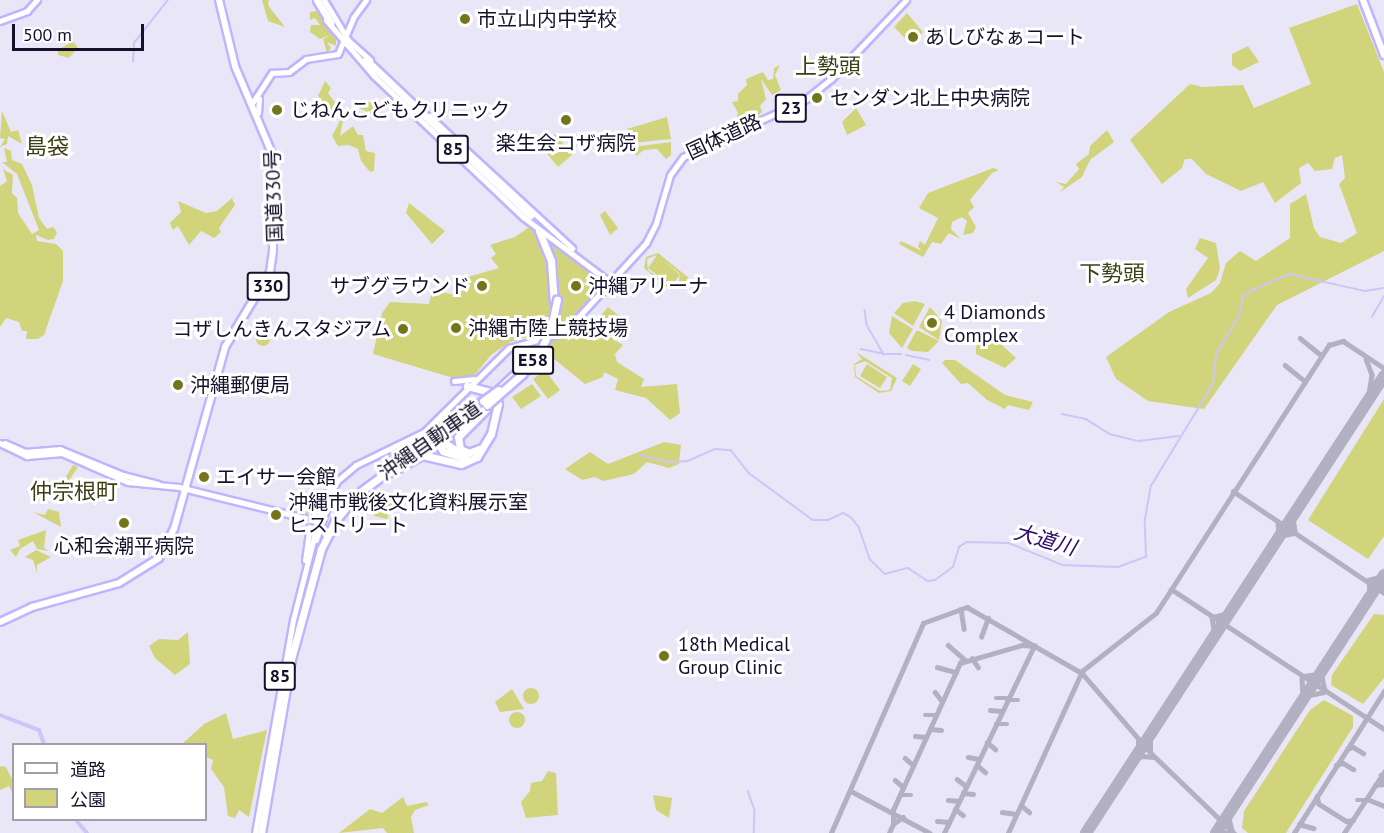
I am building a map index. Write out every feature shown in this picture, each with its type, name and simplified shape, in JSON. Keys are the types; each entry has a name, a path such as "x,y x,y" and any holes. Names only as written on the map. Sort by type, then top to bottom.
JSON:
{"highway":[{"name":"国道330号","path":"185,489 225,347 265,285 272,267 272,159 238,66 221,0"},
{"name":"国道330号","path":"0,622 32,607 84,595 143,570 159,558 170,539 229,344 265,292 275,265 274,152 235,66 221,0"},
{"path":"319,0 331,21"},
{"path":"1365,0 1384,45"},
{"path":"1365,0 1384,55"},
{"path":"365,61 529,216"},
{"name":"沖縄自動車道","path":"262,833 303,620 316,569 332,530 357,495 512,383 543,344 556,300 553,269 541,233"},
{"name":"沖縄自動車道","path":"486,404 527,363 544,337 556,300"},
{"path":"483,442 467,452 457,441 459,433 527,363"},
{"path":"364,491 415,458 429,455 461,464 472,461 482,451 498,410 494,395 471,383"},
{"path":"437,438 467,456 478,450 483,442 495,405 488,394 471,383"},
{"path":"482,451 470,459 453,458 439,447 435,434 444,421 486,404"},
{"name":"沖縄自動車道","path":"337,521 364,491 437,438"}],"main road":[{"path":"0,21 27,11 37,0"},
{"name":"85","path":"319,0 345,43 374,76 523,217 610,281"},
{"name":"85","path":"319,0 345,43 546,226 610,281"},
{"path":"253,104 272,73 289,72 306,59 334,57 345,43 353,18 366,0"},
{"name":"国体道路","path":"610,281 651,235 670,176 683,157 806,99 831,80 904,0"},
{"path":"250,96 255,100 260,96"},
{"path":"258,113 260,96"},
{"name":"85","path":"253,833 317,513 330,487 355,464 423,430 509,348 565,330 610,281"},
{"path":"454,381 471,383"},
{"name":"85","path":"306,564 323,502 345,473 424,432 471,383"},
{"path":"0,441 25,452 60,449 119,474 322,522"},
{"path":"306,564 329,498 345,473"},
{"path":"306,564 312,519 330,487"}],"green space":[{"path":"262,0 269,0 268,5 285,27 268,21"},
{"path":"1357,4 1384,72 1384,251 1277,305 1204,409 1148,401 1116,379 1106,357 1169,312 1211,293 1220,283 1226,263 1240,251 1256,261 1290,238 1290,204 1306,194 1314,228 1320,237 1341,243 1357,233 1339,184 1345,178 1342,155 1335,158 1332,169 1315,171 1308,163 1299,168 1301,183 1275,203 1263,182 1241,191 1206,174 1192,159 1185,159 1182,168 1162,184 1130,140 1190,84 1203,87 1243,85 1254,108 1311,84 1289,28"},
{"path":"317,11 340,40 336,40 336,46 327,42 331,48 327,53 323,39 330,35 320,39 310,32 311,25 320,25 315,18 310,20 310,12"},
{"path":"907,13 923,32 912,45 894,27"},
{"path":"73,41 78,48 69,58 58,55 58,50"},
{"path":"1248,46 1259,62 1240,71 1232,65 1232,54"},
{"path":"780,65 775,75 781,90 772,95 761,79 766,99 760,106 762,112 759,115 746,114 748,120 735,122 738,113 732,102 738,101 738,94 747,85 746,79 763,72 768,80 773,79 774,68"},
{"path":"325,81 331,88 328,93 344,115 340,136 353,126 358,135 363,135 366,151 375,153 374,171 370,172 361,161 358,149 349,145 338,146 332,136 341,119 333,105 332,111 318,96"},
{"path":"359,100 374,103 377,111 372,114 359,108 356,104"},
{"path":"856,108 866,125 847,135 842,122"},
{"path":"2,111 11,132 18,130 22,144 8,136 7,144 0,147 5,139 0,138"},
{"path":"667,117 671,139 632,143 627,129"},
{"path":"1107,130 1114,142 1090,160 1082,177 1059,193 1064,187 1056,182 1066,184 1079,169 1076,164 1089,154 1090,146"},
{"path":"556,134 572,155 558,167 541,146"},
{"path":"671,142 671,155 666,159 657,149 644,150 636,156 633,147"},
{"path":"4,148 11,151 12,160 22,164 32,185 39,218 47,229 53,227 57,232 54,239 48,240 36,235 37,241 56,244 63,251 63,281 44,335 38,339 26,339 27,331 22,331 19,322 6,318 0,327 0,186 7,181 3,169 13,175 12,193 17,198 18,213 32,234 39,230 17,174 2,162 7,162"},
{"path":"993,168 999,170 992,173 970,200 974,207 968,213 976,227 973,233 963,235 967,221 962,217 952,222 951,229 961,239 949,233 941,244 932,242 923,257 899,244 901,241 922,251 918,247 920,241 925,245 938,218 919,208 928,193"},
{"path":"232,198 235,205 219,228 221,232 214,238 201,231 189,245 178,226 173,230 170,223 181,212 178,201 206,213 217,211"},
{"path":"409,203 445,231 432,244 406,213"},
{"path":"605,211 618,228 610,235 600,215"},
{"path":"532,225 602,280 603,286 562,327 510,342 491,355 472,378 460,380 373,354 382,313 390,302 429,304 432,291 458,295 465,288 461,279 499,268 491,258 496,254 490,245 515,237"},
{"path":"1200,238 1216,243 1220,269 1216,280 1188,298 1186,289 1208,258 1195,249"},
{"path":"658,253 689,278 679,289 669,289 644,268 646,257","holes":["657,255 648,268 671,286 680,275 678,287 670,287 648,270 647,259"]},
{"path":"915,301 925,304 913,326 894,313 903,303"},
{"path":"608,307 629,324 617,338 596,321"},
{"name":"4 Diamonds Complex","path":"930,307 942,321 939,340 919,327"},
{"path":"584,313 593,326 623,345 615,354 617,362 644,379 641,387 677,384 680,413 670,420 646,398 615,390 618,379 604,372 603,377 585,384 544,351 550,339"},
{"path":"892,316 913,329 902,348 889,333"},
{"path":"916,331 939,341 928,352 912,351 907,348"},
{"path":"263,332 268,334 270,339 268,344 263,346 258,344 256,339 258,334"},
{"path":"989,333 1016,358 1005,368 976,354 976,346"},
{"path":"856,352 897,378 891,391 879,393 855,377 854,364 862,359","holes":["865,361 892,378 890,390 880,391 856,376 855,365"]},
{"path":"945,360 955,360 1005,395 1033,402 1029,410 1008,405 1005,409 987,400 968,383 961,384 942,363"},
{"path":"867,364 887,377 880,388 860,376"},
{"path":"913,364 921,369 910,386 902,381"},
{"path":"545,370 560,390 548,399 533,379"},
{"path":"532,384 541,396 521,409 512,397"},
{"path":"1384,399 1384,536 1368,559 1308,520"},
{"path":"664,442 681,445 679,464 669,468 647,462 634,474 603,481 595,477 582,480 565,469 590,452 608,464"},
{"path":"73,465 78,467 62,491 59,488"},
{"path":"316,491 320,494 312,513 305,514"},
{"path":"367,496 384,496 394,501 387,519 375,516 366,507 363,500"},
{"path":"48,509 59,512 61,527 33,512 45,515"},
{"path":"46,530 44,548 49,551 37,549 33,541 20,549 16,557 10,550 20,546 18,540"},
{"path":"36,550 51,557 37,565 37,573 33,560 25,557"},
{"path":"1374,614 1384,615 1384,678 1363,704 1331,685 1332,675"},
{"path":"188,632 190,664 175,675 155,658 149,646 159,639 178,640"},
{"path":"528,688 534,688 539,696 537,702 528,704 523,699 523,693"},
{"path":"512,689 524,709 500,712 495,702"},
{"path":"1324,700 1353,716 1353,727 1286,833 1248,833 1242,828 1244,811 1310,710"},
{"path":"514,712 520,712 525,720 523,726 514,728 509,723 509,717"},
{"path":"226,713 233,739 267,730 249,817 239,810 235,818 228,816 224,787 211,769 213,760 207,757 207,743 183,743 204,724"},
{"path":"0,766 6,767 12,779 12,792 9,786 0,790"},
{"path":"548,771 556,773 558,815 526,818 521,802 530,791 531,783 542,781"},
{"path":"653,795 672,798 669,818 656,810"},
{"path":"403,797 407,806 426,802 429,805 415,810 411,817 414,833 387,833 383,828 339,833 370,809 382,813"}],"waterway":[{"path":"133,62 134,43 168,0"},
{"name":"大道川","path":"641,455 668,462 688,461 715,449 731,450 749,473 813,520 828,520 843,513 851,517 859,527 870,559 885,574 908,568 928,581 935,580 953,567 959,547 967,542 1009,543 1063,565 1118,567 1146,557 1145,519 1151,486 1213,384 1216,354 1240,314 1243,295 1289,274 1365,291 1384,288"},
{"path":"1372,317 1384,296"},
{"path":"865,310 867,325 884,354 901,354"},
{"path":"861,349 884,354"},
{"path":"906,355 929,360"},
{"path":"1062,414 1086,419 1110,434 1139,441 1179,436"},
{"path":"0,715 39,730 44,743"},
{"path":"748,791 755,810 754,833"},
{"path":"77,821 87,833"}],"taxiway":[{"path":"1300,338 1321,355"},
{"path":"1008,833 1082,671 1156,613 1329,345 1343,341 1384,368"},
{"path":"1366,359 1372,375 1368,399"},
{"path":"1285,365 1305,381"},
{"path":"1376,387 1384,382"},
{"path":"1233,491 1384,593"},
{"path":"1278,522 1279,536 1295,533 1292,516"},
{"path":"1368,580 1383,576"},
{"path":"1382,578 1384,589"},
{"path":"1369,583 1369,598"},
{"path":"1171,589 1384,729"},
{"path":"831,833 923,623 967,607 1082,673 1152,754 1234,833"},
{"path":"961,609 964,629"},
{"path":"1212,617 1229,613"},
{"path":"981,637 988,618"},
{"path":"1212,618 1215,635"},
{"path":"948,645 965,660"},
{"path":"893,824 893,810 960,663 1022,645 1034,646"},
{"path":"944,833 1034,646"},
{"path":"972,658 978,667"},
{"path":"937,667 956,672"},
{"path":"1321,672 1325,691"},
{"path":"1303,676 1319,674"},
{"path":"1302,678 1303,699"},
{"path":"1294,833 1384,691"},
{"path":"935,692 942,701"},
{"path":"1305,696 1324,692"},
{"path":"996,698 1007,698"},
{"path":"1007,700 1018,700"},
{"path":"990,710 1001,711"},
{"path":"925,715 936,715"},
{"path":"996,724 1007,724"},
{"path":"930,729 941,730"},
{"path":"915,736 926,737"},
{"path":"1150,736 1150,751"},
{"path":"1138,740 1138,754"},
{"path":"987,742 995,749"},
{"path":"1347,749 1353,747 1363,753"},
{"path":"1133,762 1142,756 1153,757"},
{"path":"968,757 979,759"},
{"path":"905,758 913,765"},
{"path":"1336,765 1343,763 1353,769"},
{"path":"977,765 985,772"},
{"path":"1344,833 1384,772"},
{"path":"1375,785 1384,784 1381,776"},
{"path":"957,779 966,786"},
{"path":"895,780 903,787"},
{"path":"851,791 930,833"},
{"path":"963,793 973,794"},
{"path":"900,795 911,795"},
{"path":"1317,796 1319,804 1346,821 1353,820"},
{"path":"1367,799 1384,806"},
{"path":"948,800 959,801"},
{"path":"1357,800 1366,800"},
{"path":"1021,805 1029,812"},
{"path":"955,809 963,815"},
{"path":"1002,812 1016,814"},
{"path":"1228,814 1232,830"},
{"path":"889,833 893,824 903,817"},
{"path":"937,821 949,822"},
{"path":"1299,824 1313,828"},
{"path":"1218,833 1231,832"}],"runway":[{"path":"1086,833 1384,376"},
{"path":"1216,833 1384,575"}],"tunnel":[{"path":"530,215 543,232"}],"place":[{"name":"市立山内中学校","path":"465,19"},
{"name":"あしびなぁコート","path":"913,37"},
{"name":"センダン北上中央病院","path":"817,98"},
{"name":"じねんこどもクリニック","path":"277,110"},
{"name":"楽生会コザ病院","path":"566,120"},
{"name":"サブグラウンド","path":"482,286"},
{"name":"沖縄アリーナ","path":"576,286"},
{"name":"4 Diamonds Complex","path":"932,323"},
{"name":"沖縄市陸上競技場","path":"456,328"},
{"name":"コザしんきんスタジアム","path":"403,329"},
{"name":"沖縄郵便局","path":"178,385"},
{"name":"エイサー会館","path":"204,477"},
{"name":"沖縄市戦後文化資料展示室 ヒストリート","path":"276,515"},
{"name":"心和会潮平病院","path":"124,523"},
{"name":"18th Medical Group Clinic","path":"664,656"}],"district":[{"name":"上勢頭","path":"828,67"},
{"name":"島袋","path":"47,147"},
{"name":"下勢頭","path":"1112,274"},
{"name":"仲宗根町","path":"74,492"}]}
